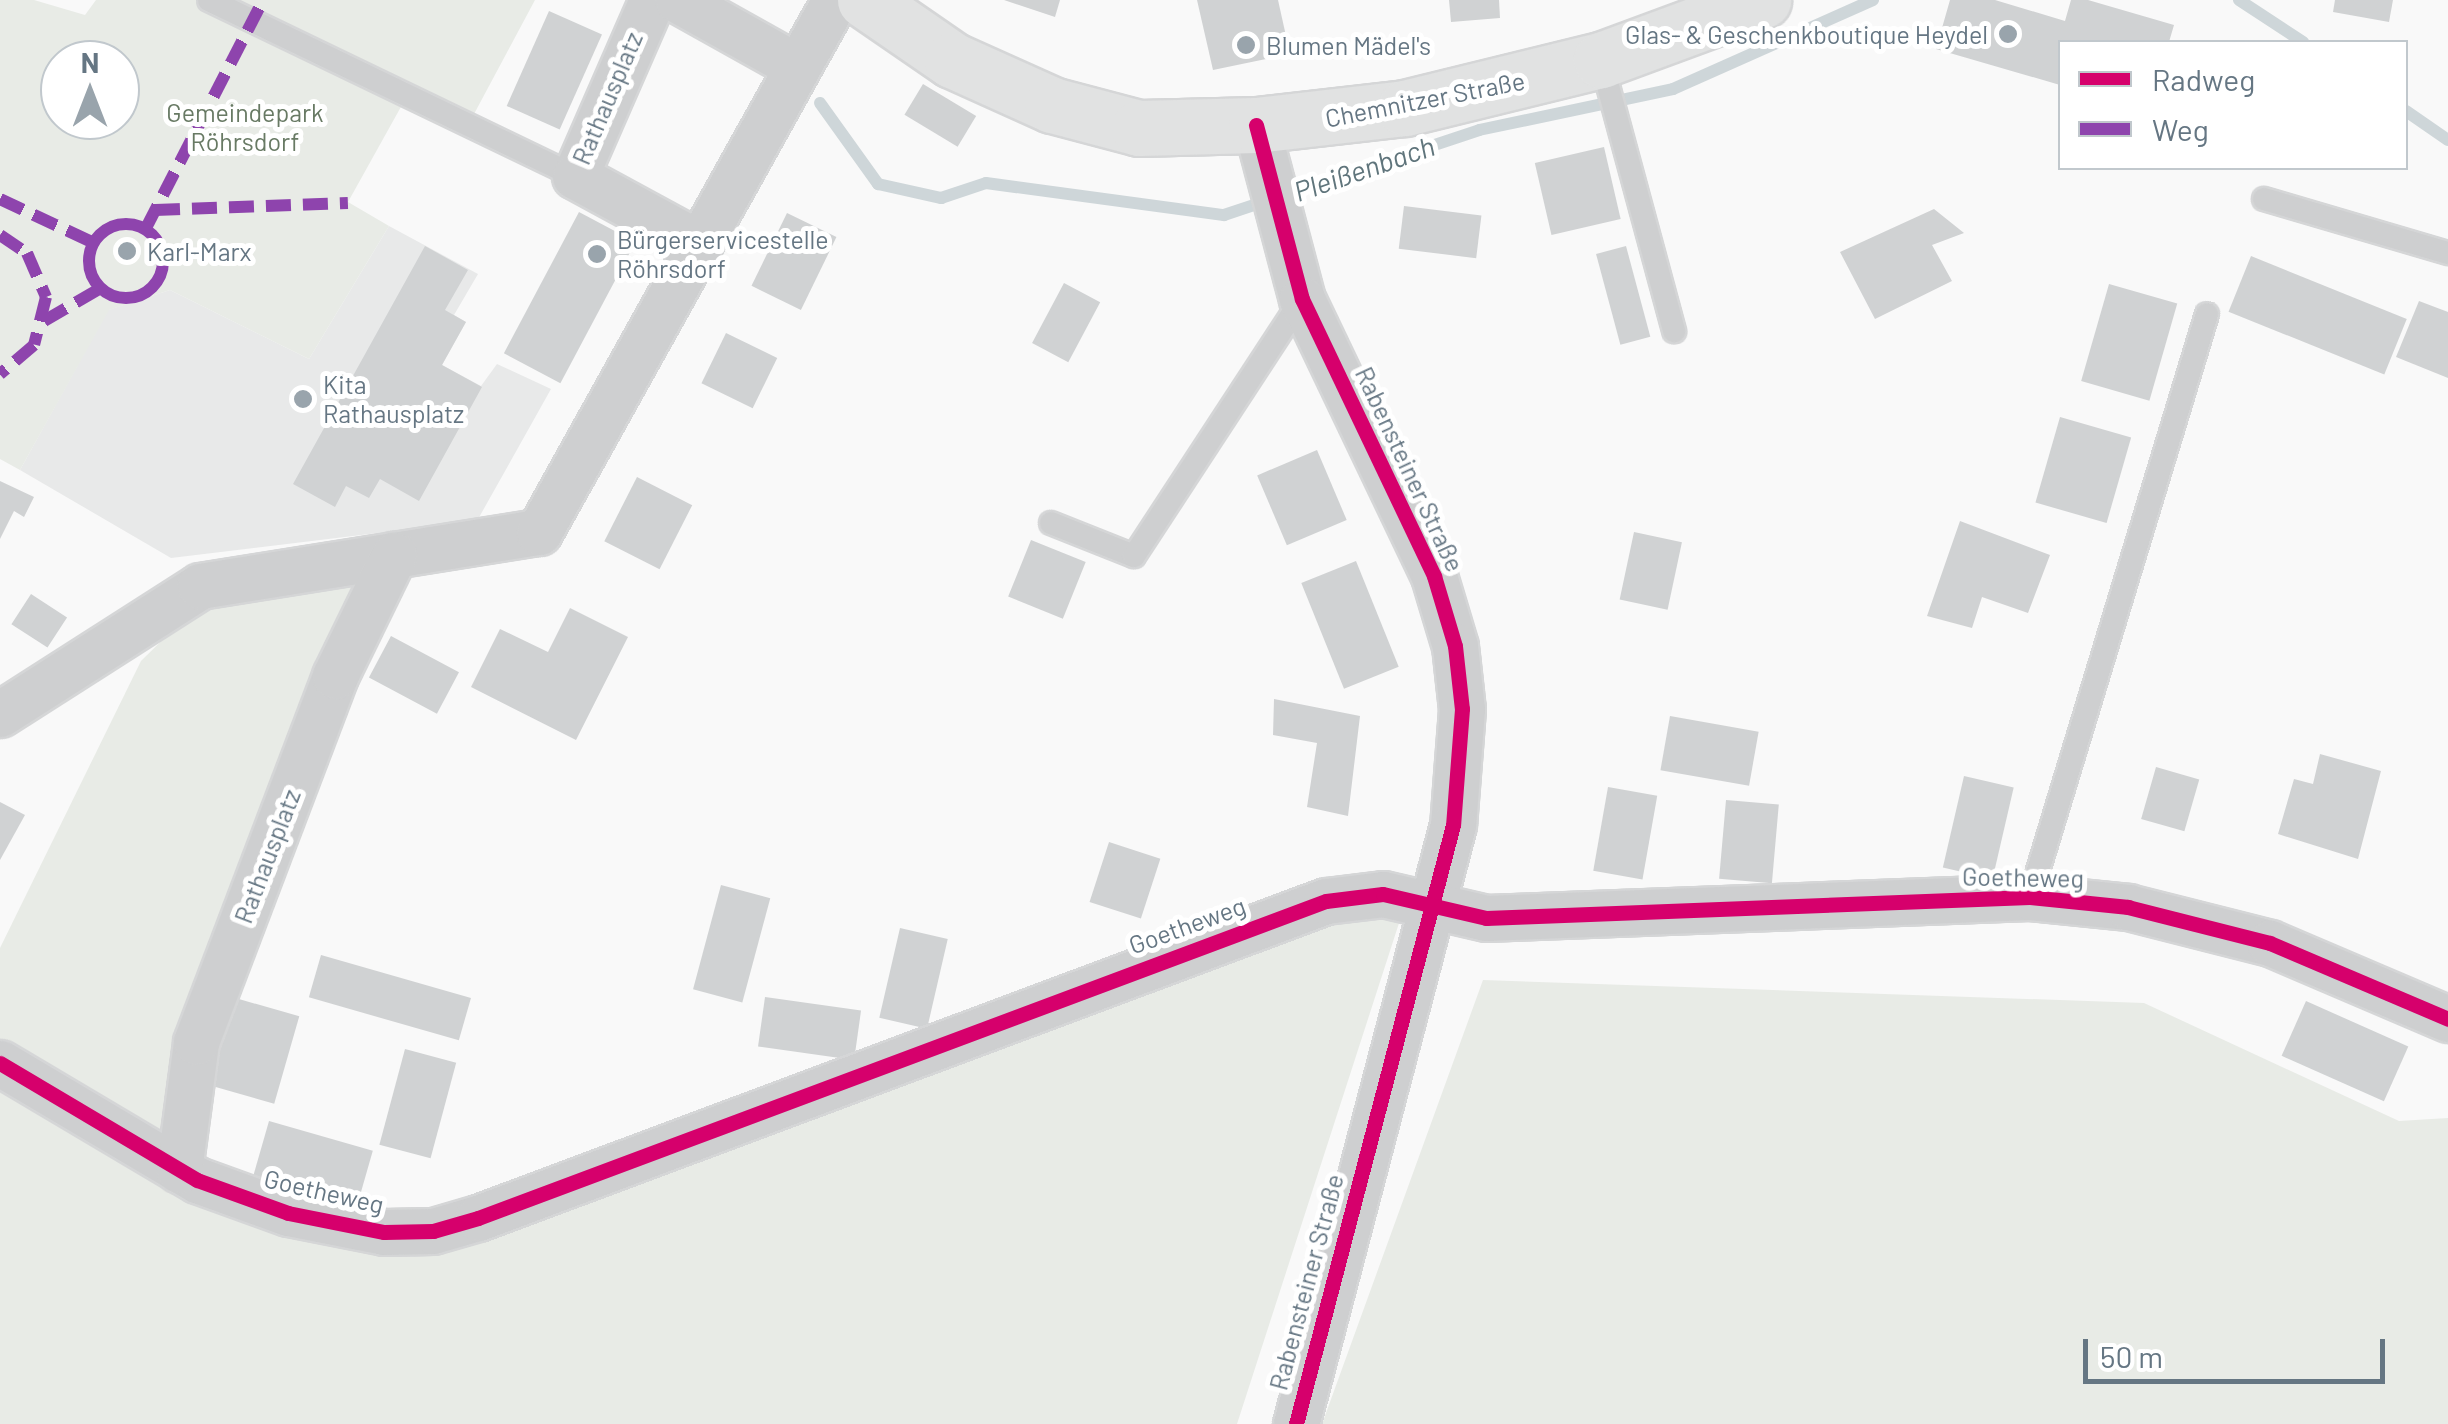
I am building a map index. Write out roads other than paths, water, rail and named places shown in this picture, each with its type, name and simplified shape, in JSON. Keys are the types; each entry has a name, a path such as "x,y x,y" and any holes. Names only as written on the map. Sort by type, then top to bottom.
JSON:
{"street":[{"name":"Rathausplatz","path":"652,0 574,176 700,244"},
{"path":"678,0 796,66"},
{"path":"0,714 200,586 539,532 834,0"},
{"name":"Chemnitzer Straße","path":"865,0 952,60 1052,106 1140,128 1261,147 1405,108 1604,71 1763,0"},
{"name":"Rabensteiner Straße","path":"1261,147 1302,299 1420,543 1455,646 1462,710 1453,826 1296,1424"},
{"name":"Rathausplatz","path":"179,1170 196,1042 335,676 394,555"},
{"name":"Goetheweg","path":"0,1062 179,1170 288,1213 384,1232 434,1230 1326,901 1383,894 1486,918 2030,897 2128,907 2270,944 2448,1019"}],"lane":[{"path":"210,0 574,176"},
{"path":"1604,71 1674,331"},
{"path":"2264,199 2448,253"},
{"path":"1051,523 1134,556 1302,299"},
{"name":"Goetheweg","path":"2030,897 2208,314"}],"waterway":[{"name":"Pleißenbach","path":"820,103 878,184 941,198 986,183 1224,215 1479,130 1673,89 1873,0"},
{"name":"Pleißenbach","path":"2239,0 2300,40"},
{"name":"Pleißenbach","path":"2408,112 2448,140"}],"place":[{"name":"Glas- & Geschenkboutique Heydel","path":"2008,34"},
{"name":"Blumen Mädel's","path":"1246,45"},
{"name":"Karl-Marx","path":"127,251"},
{"name":"Bürgerservicestelle Röhrsdorf","path":"597,254"},
{"name":"Kita Rathausplatz","path":"303,399"}],"park label":[{"name":"Gemeindepark Röhrsdorf","path":"245,128"}]}
